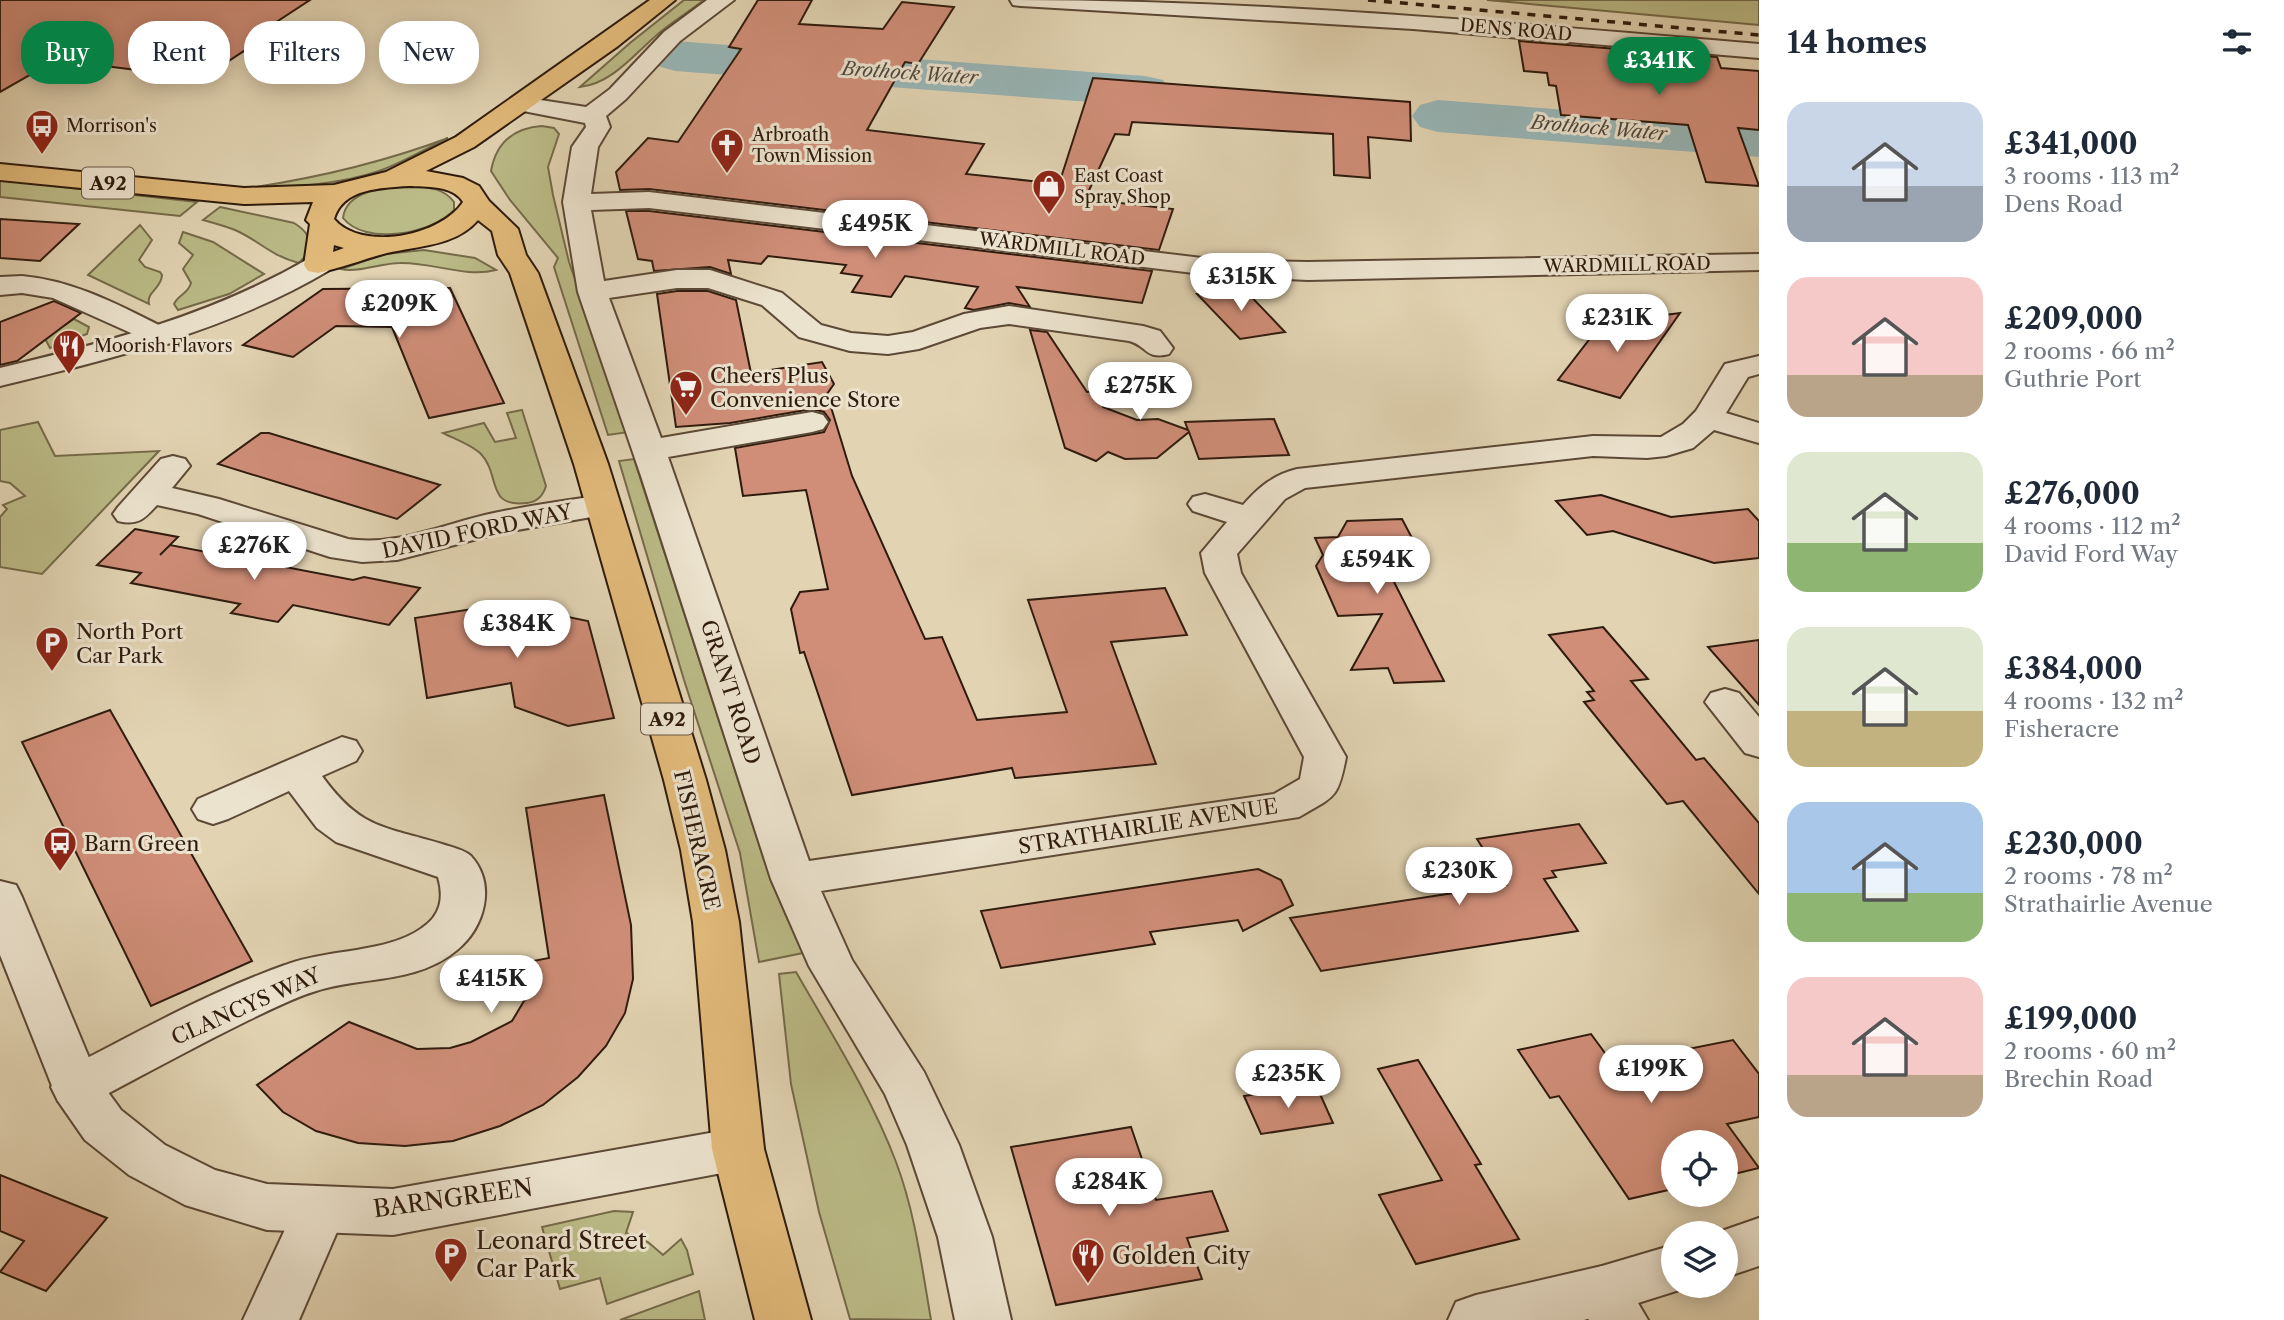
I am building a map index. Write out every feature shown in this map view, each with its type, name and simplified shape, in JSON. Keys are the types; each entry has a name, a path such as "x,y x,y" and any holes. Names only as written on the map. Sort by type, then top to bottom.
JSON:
{"main road":[{"path":"391,178 465,142 664,0"},
{"path":"465,142 472,196"},
{"name":"A92","path":"0,173 244,196 341,193 391,178 444,180 472,196 473,213 463,224 422,240 391,244 343,239 321,220 244,196"},
{"name":"A92","path":"321,220 330,200 341,193"},
{"name":"FISHERACRE","path":"472,196 505,230 493,251 524,273 547,334 603,505 685,780 716,922 738,1149 783,1320"},
{"path":"321,220 318,265 391,244"},
{"name":"A92","path":"422,240 493,251"}],"street":[{"path":"521,104 590,115 620,94 660,48 723,0"},
{"name":"DENS ROAD","path":"1021,0 1413,22 1759,51"},
{"name":"GRANT ROAD","path":"590,115 597,121 598,127 586,147 576,202 593,292 793,879 832,966 906,1086 933,1146 965,1237 983,1320"},
{"name":"WARDMILL ROAD","path":"576,202 649,200 1219,268 1308,271 1759,262"},
{"path":"0,377 159,337 260,297 318,265"},
{"path":"593,292 677,279 710,279 772,299 810,331 850,342 888,345 919,340 974,320 1009,316 1095,341 1149,337 1158,348"},
{"path":"0,286 55,288 78,295 159,337"},
{"name":"STRATHAIRLIE AVENUE","path":"793,879 1284,807 1319,787 1325,757 1223,573 1219,553 1273,492 1297,479 1593,446 1637,449 1674,446 1693,435 1709,418 1736,371 1759,365"},
{"path":"1709,418 1759,433"},
{"path":"649,450 812,422"},
{"name":"DAVID FORD WAY","path":"173,466 140,503 206,506 343,549 365,553 405,550 496,523 603,505"},
{"path":"1205,504 1249,518"},
{"path":"1725,702 1758,739"},
{"path":"213,809 342,751"},
{"name":"CLANCYS WAY","path":"76,1087 247,1000 326,969 406,957 425,950 452,926 464,898 461,875 455,866 440,858 379,842 349,830 336,822 297,772"},
{"name":"BARNGREEN","path":"0,897 76,1087 103,1125 147,1160 203,1189 267,1208 393,1212 738,1149"},
{"path":"271,1320 320,1211"},
{"path":"1738,1249 1759,1242"},
{"path":"1476,1320 1611,1306 1661,1276"}],"green space":[{"path":"684,0 704,0 664,29 615,72 593,84 580,87 630,43"},
{"path":"1487,0 1759,0 1759,25"},
{"path":"542,126 554,128 559,134 548,167 553,195 569,262 629,432 608,435 554,267 558,258 510,200 491,171 497,152 508,139 523,130"},
{"path":"448,138 396,164 363,176 315,184 249,188 350,168"},
{"path":"0,180 197,202 180,216 0,197"},
{"path":"409,186 445,193 454,202 454,210 430,225 398,234 367,232 353,227 343,218 351,201 359,196 379,189"},
{"path":"220,207 294,223 307,235 310,251 299,263 280,256 235,230 203,220"},
{"path":"140,225 152,240 139,260 145,267 162,275 160,283 150,296 149,304 88,275"},
{"path":"183,232 213,242 264,274 229,294 178,310 174,304 191,283 183,269 193,255 179,243"},
{"path":"424,250 475,258 496,270 460,271 412,263 385,264 355,270 341,269 385,254"},
{"path":"74,319 89,327 87,334 50,348 41,331 65,325"},
{"path":"522,410 546,486 537,500 514,503 499,495 491,471 481,454 443,433 484,423 495,442 516,438 507,413"},
{"path":"38,422 55,456 159,451 42,574 0,567 0,517 7,509 3,505 25,496 10,483 0,481 0,430"},
{"path":"634,459 771,881 803,953 759,962 740,853 684,680 619,461"},
{"path":"796,972 863,1089 896,1162 913,1220 931,1320 850,1319 819,1212 791,1084 779,974"},
{"path":"614,1211 633,1212 626,1233 648,1242 663,1255 681,1239 687,1250 693,1274 607,1304 600,1278 560,1289 542,1227"},
{"path":"699,1291 705,1320 620,1320"}],"building":[{"path":"0,0 310,0 278,21 244,21 244,51 230,60 230,21 128,21 128,69 114,67 114,21 21,21 21,80 0,92"},
{"path":"758,0 812,0 799,24 883,29 902,2 954,7 918,64 905,62 867,130 984,144 966,174 1059,184 1093,78 1410,102 1411,141 1368,137 1370,178 1334,175 1333,134 1132,122 1129,135 1115,134 1085,199 1173,209 1159,250 649,189 620,190 616,172 648,138 678,142 741,49 729,47"},
{"path":"1519,41 1717,57 1721,68 1759,71 1759,130 1738,128 1759,186 1706,182 1688,125 1561,115 1556,86 1549,85 1547,73 1524,71"},
{"path":"626,211 649,211 1152,271 1142,303 1017,287 1030,307 1009,303 974,310 965,308 978,287 905,276 891,297 852,292 862,276 841,273 846,265 768,256 761,264 728,260 731,274 710,267 654,271 652,261 638,259"},
{"path":"0,219 79,224 40,261 0,258"},
{"path":"1242,287 1285,332 1240,339 1197,294"},
{"path":"450,288 504,403 429,418 392,327 336,326 293,357 243,345 323,289"},
{"path":"708,291 736,300 751,373 822,362 834,384 827,394 852,476 925,639 942,637 977,720 1067,712 1028,600 1165,588 1187,635 1111,642 1156,764 1015,778 1012,768 852,795 804,652 800,653 791,609 800,592 828,589 806,490 743,496 735,448 824,432 830,420 824,412 812,409 730,423 676,427 657,294"},
{"path":"54,301 81,313 17,361 0,365 0,322"},
{"path":"1680,313 1620,398 1558,380 1602,323"},
{"path":"1030,330 1047,332 1087,392 1098,391 1103,407 1137,420 1158,419 1188,430 1185,422 1274,419 1289,455 1199,459 1189,432 1157,458 1125,459 1108,452 1096,461 1065,448"},
{"path":"261,433 269,433 440,485 397,519 218,464"},
{"path":"1601,495 1671,517 1748,509 1759,521 1759,558 1714,563 1613,531 1587,535 1556,501"},
{"path":"1402,519 1423,559 1385,564 1444,681 1394,683 1388,668 1351,670 1382,614 1338,616 1316,566 1323,555 1315,538 1338,537 1347,521"},
{"path":"135,529 178,537 170,545 353,580 364,577 420,588 389,625 293,605 278,622 231,613 240,604 131,583 141,573 97,565"},
{"path":"504,604 588,621 614,718 568,726 515,707 511,683 427,698 415,618"},
{"path":"1603,627 1648,679 1631,681 1696,760 1704,758 1759,823 1759,894 1683,801 1667,804 1584,702 1594,700 1587,692 1594,691 1549,635"},
{"path":"1759,640 1759,705 1708,647"},
{"path":"110,710 252,961 151,1006 22,742"},
{"path":"604,795 631,925 633,979 625,1013 606,1046 578,1077 543,1105 500,1126 453,1141 405,1146 358,1143 316,1131 283,1112 257,1085 349,1022 417,1049 450,1048 471,1042 512,1021 530,991 533,961 549,958 526,808"},
{"path":"1579,824 1606,863 1552,871 1556,877 1544,879 1578,931 1321,971 1290,918 1506,885 1477,839"},
{"path":"1258,869 1281,880 1293,905 1243,931 1238,920 1150,932 1155,944 1001,968 981,911"},
{"path":"1591,1034 1613,1064 1733,1040 1759,1074 1759,1117 1727,1124 1731,1130 1661,1130 1661,1192 1629,1199 1559,1096 1550,1098 1518,1050"},
{"path":"1418,1060 1481,1164 1475,1165 1519,1239 1416,1264 1379,1195 1442,1180 1378,1069"},
{"path":"1316,1085 1333,1123 1261,1134 1244,1096"},
{"path":"1131,1127 1156,1200 1212,1191 1228,1231 1187,1238 1202,1279 1056,1305 1011,1147"},
{"path":"1738,1139 1759,1168 1738,1173"},
{"path":"0,1175 107,1218 46,1291 0,1272 24,1241 0,1231"}],"waterway":[{"name":"Brothock Water","path":"675,56 1145,91"},
{"name":"Brothock Water","path":"1438,116 1759,141"}],"railway":[{"path":"1368,0 1759,35"}],"place":[{"name":"Morrison's","path":"42,156"},
{"name":"Arbroath Town Mission","path":"727,175"},
{"name":"East Coast Spray Shop","path":"1049,216"},
{"name":"Moorish Flavors","path":"69,376"},
{"name":"Cheers Plus Convenience Store","path":"686,417"},
{"name":"North Port Car Park","path":"52,673"},
{"name":"Barn Green","path":"60,873"},
{"name":"Leonard Street Car Park","path":"451,1284"},
{"name":"Golden City","path":"1088,1285"}]}
